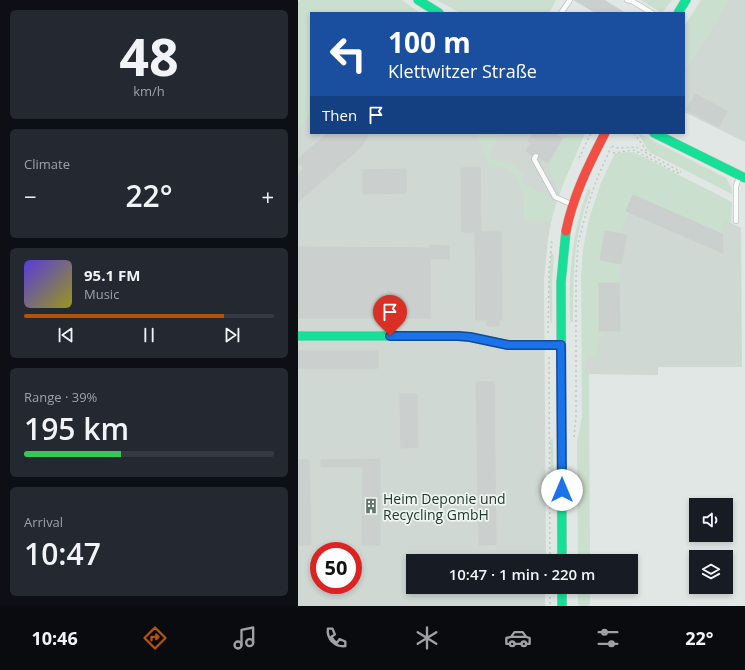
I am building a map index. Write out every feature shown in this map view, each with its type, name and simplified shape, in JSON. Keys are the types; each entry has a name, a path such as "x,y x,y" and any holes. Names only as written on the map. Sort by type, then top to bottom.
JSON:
{"main road":[{"path":"418,0 437,12"},
{"path":"679,12 686,0"},
{"path":"562,554 562,261 566,229 573,205 605,134"},
{"path":"656,134 742,177"},
{"path":"298,336 458,336 508,345 561,345"},
{"path":"562,594 562,606"}],"lane":[{"path":"563,12 570,0"},
{"path":"627,0 632,1 650,12"},
{"path":"536,156 534,159 554,197 573,205"},
{"path":"736,221 736,186 742,177"}],"path":[{"path":"635,134 649,154"},
{"path":"573,439 576,417 576,277 578,244 584,218 596,181 612,146 616,148 636,147 681,172 677,173 634,150 614,153"},
{"path":"548,354 550,554"},
{"path":"570,389 579,388"},
{"path":"550,594 550,606"}],"shaded area":[{"path":"729,0 745,0 745,142 685,112 685,69"},
{"path":"310,115 310,134 585,134 564,181 553,212 548,239 544,279 546,554 406,554 406,594 545,594 545,606 298,606 298,128"},
{"path":"631,190 707,211 741,228 742,367 658,367 658,375 586,374 584,276 604,207"}],"green space":[{"path":"300,0 402,0 419,12 310,12 310,115 298,128 298,2"},
{"path":"437,0 556,0 550,12 458,12"},
{"path":"641,0 672,0 663,12"},
{"path":"701,0 729,0 685,69 685,25"},
{"path":"476,134 499,134 490,154 493,160 502,161 515,166 518,171 525,173 521,183 550,197 556,203 551,222 524,219 524,194 515,175 505,168 490,167"},
{"path":"566,134 585,134 559,194 548,167"},
{"path":"639,134 726,178 731,187 732,194 649,152"},
{"path":"634,152 732,202 731,223 726,221 721,233 633,195 626,211 629,212 619,234 605,231 600,260 621,264 619,283 599,283 599,331 604,331 604,337 597,337 597,355 586,356 586,374 589,374 590,554 578,554 577,443 582,416 581,277 583,249 589,219 601,183 615,153"},
{"path":"588,189 591,190 577,239 573,288 573,322 570,322 572,255 582,206"},
{"path":"551,253 554,255 552,282 552,323 550,321 549,285"},
{"path":"550,439 553,439 554,507 551,507"},
{"path":"578,594 590,594 590,606 578,606"}],"building":[{"path":"574,0 604,0 623,12 594,12"},
{"path":"695,94 727,111 719,127 687,110"},
{"path":"327,134 368,134 361,147 298,202 298,174 304,169 298,162 298,159"},
{"path":"532,134 555,134 562,138 548,163 539,158 538,153 532,155 526,151 531,143 528,142"},
{"path":"461,168 480,168 481,232 501,232 502,320 499,320 499,326 487,326 487,320 476,320 475,232 462,232"},
{"path":"406,169 406,193 363,194 363,170"},
{"path":"633,195 722,234 723,253 626,211"},
{"path":"605,231 627,235 621,264 600,260"},
{"path":"430,245 449,246 449,259 430,259 430,318 298,318 298,247 430,248"},
{"path":"599,283 619,283 620,331 599,331"},
{"path":"298,351 378,351 378,368 298,368"},
{"path":"476,382 494,382 496,544 479,545"},
{"path":"400,394 417,394 418,447 401,448"},
{"name":"Heim Deponie und Recycling GmbH","path":"380,459 380,545 362,545 363,467 321,467 321,460"},
{"path":"298,460 309,460 311,542 310,545 298,545"}],"traffic: fast":[{"path":"418,0 437,12"},
{"path":"679,12 686,0"},
{"path":"656,134 745,178"},
{"path":"562,554 561,282 566,231"},
{"path":"298,336 458,336 508,345 561,345"},
{"path":"562,594 562,606"}],"traffic: jam":[{"path":"566,231 577,193 587,168 604,134"}],"place":[{"name":"Heim Deponie und Recycling GmbH","path":"371,506"}],"route":[{"path":"390,336 458,336 508,345 561,345 562,490"}]}
